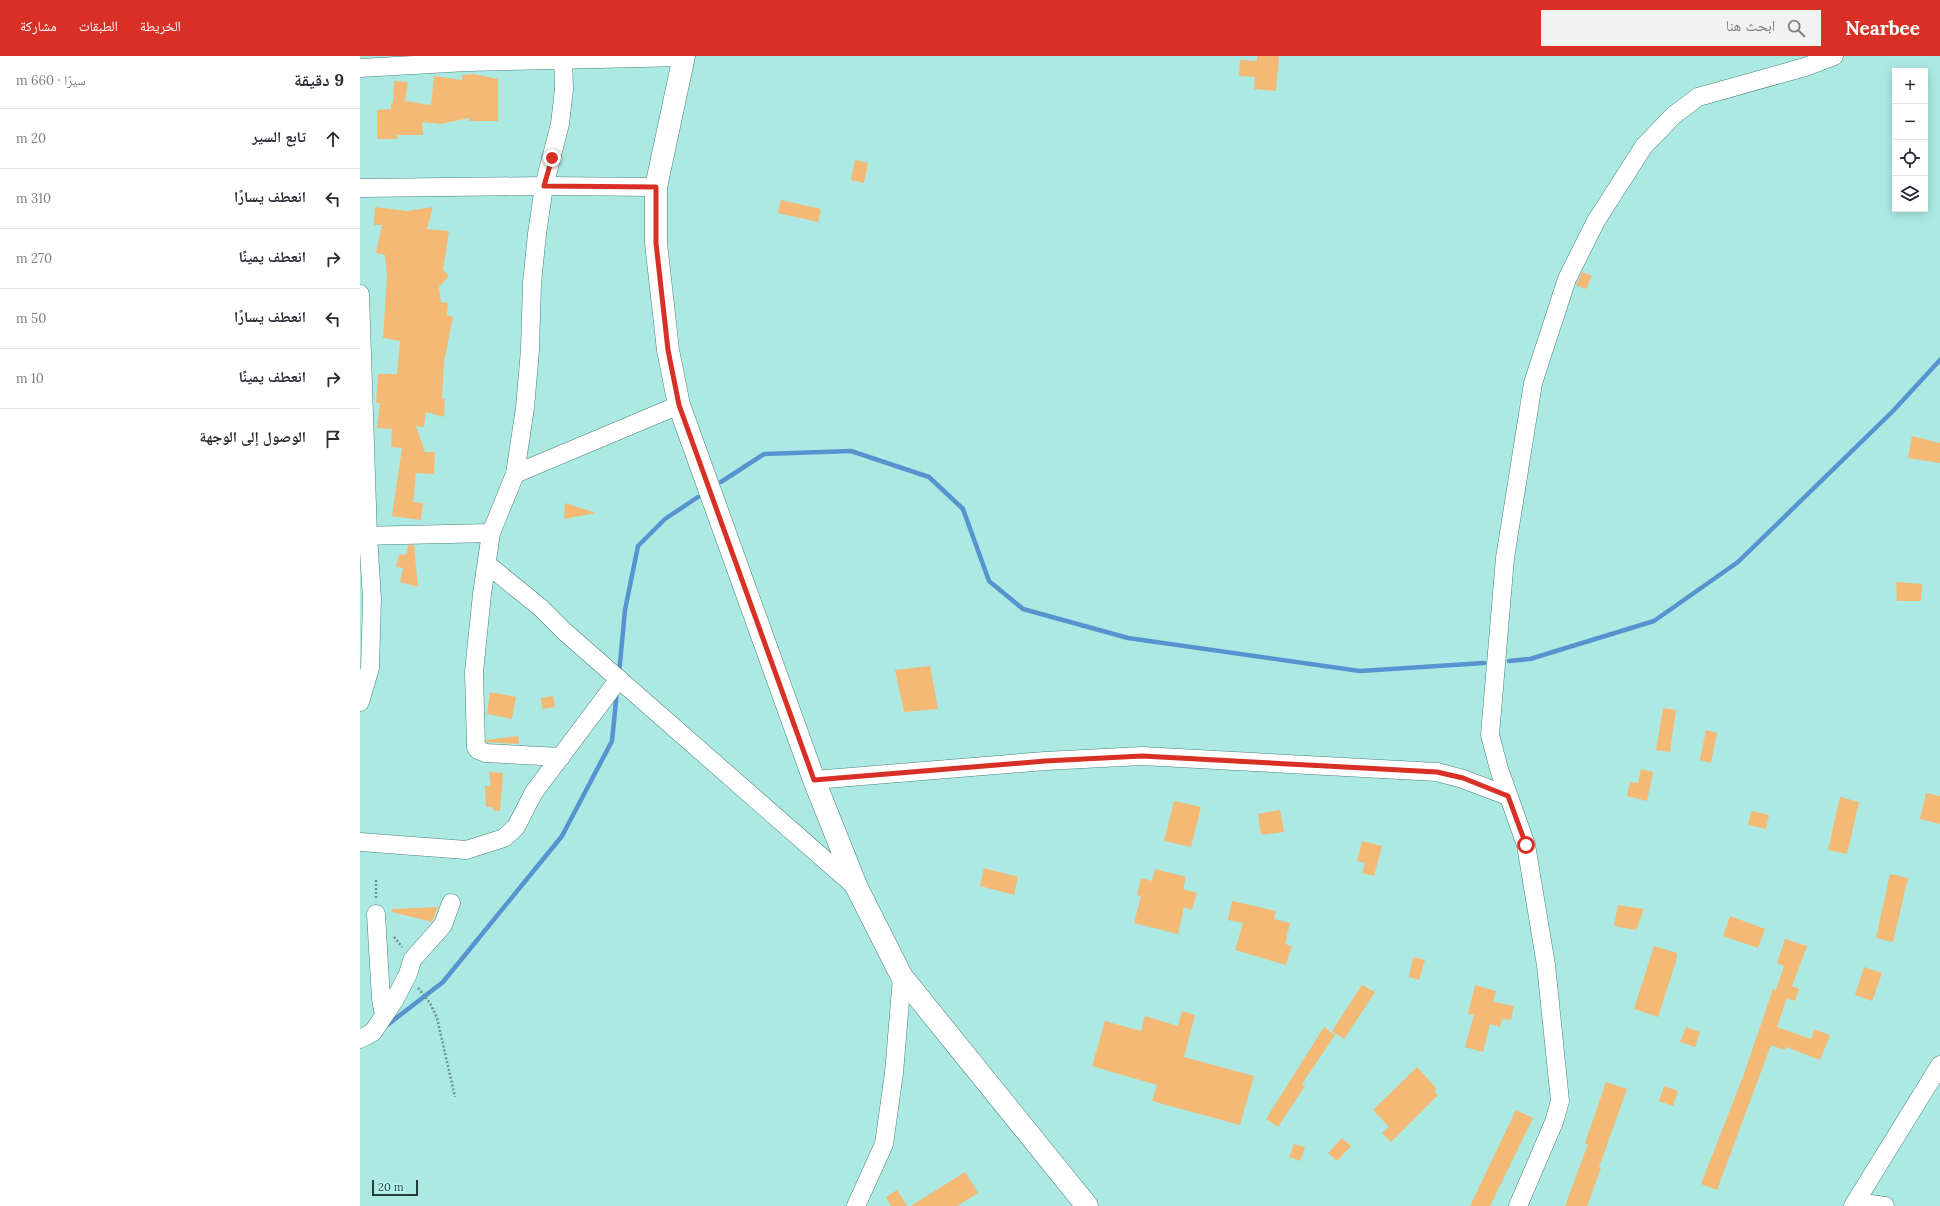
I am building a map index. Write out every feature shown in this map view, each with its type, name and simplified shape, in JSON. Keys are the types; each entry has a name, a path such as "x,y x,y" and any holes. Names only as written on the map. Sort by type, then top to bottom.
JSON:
{"street":[{"path":"360,68 467,59 684,56 656,187 656,243 668,350 679,405 814,780 857,888 902,976 1087,1206"},
{"path":"1518,1206 1554,1122 1560,1101 1546,965 1526,845 1499,769 1490,735 1506,558 1533,383 1567,279 1596,222 1644,146 1674,115 1698,97 1805,66 1834,56"},
{"path":"561,757 486,753 478,750 476,747 474,672 482,594 488,565 491,533 515,474 525,408 530,350 532,283 544,186 560,124 564,89 563,58"},
{"path":"360,188 544,186 656,187"},
{"path":"360,294 364,536 372,599 370,668 360,702"},
{"path":"515,474 679,405"},
{"path":"364,536 491,533"},
{"path":"488,565 541,608 556,624 857,888"},
{"path":"360,842 466,850 504,838 516,828 534,792 619,679"},
{"path":"814,780 1045,761 1142,756 1437,772 1463,778 1508,796"},
{"path":"360,1039 373,1032 400,990 412,960 443,924 451,903"},
{"path":"376,914 381,999 383,1010 386,1012"},
{"path":"856,1206 884,1144 894,1073 902,976"},
{"path":"1885,1206 1854,1204 1938,1073"}],"path":[{"path":"421,993 430,1002 437,1018 455,1097"}],"building":[{"path":"1257,56 1279,56 1276,91 1254,89 1255,77 1239,76 1240,60 1257,61"},
{"path":"474,74 498,79 498,121 469,121 469,118 440,124 422,122 423,135 397,135 397,139 377,139 377,110 391,109 391,103 393,103 394,81 408,82 405,101 431,105 434,76 462,80 462,75"},
{"path":"855,160 868,163 864,183 851,180"},
{"path":"781,200 821,209 818,222 778,213"},
{"path":"375,207 407,211 433,207 427,229 449,231 443,270 449,276 439,287 441,302 448,303 447,315 453,317 444,362 442,399 445,399 444,417 426,412 424,427 416,426 425,452 435,452 434,474 416,473 413,502 423,503 421,520 392,516 402,448 391,447 392,429 377,428 380,403 376,403 378,374 397,374 400,341 383,338 387,276 385,255 376,253 382,225 374,225"},
{"path":"1582,272 1592,276 1586,289 1576,285"},
{"path":"1912,436 1940,443 1940,463 1908,458"},
{"path":"565,503 596,513 564,519"},
{"path":"408,545 414,545 418,587 400,582 403,568 396,567 399,555 407,554"},
{"path":"1896,582 1922,584 1921,601 1897,601"},
{"path":"930,666 938,709 904,712 895,670"},
{"path":"490,692 516,697 512,719 487,714"},
{"path":"553,696 555,707 542,709 541,698"},
{"path":"1663,708 1676,710 1670,752 1656,750"},
{"path":"1706,730 1717,733 1711,763 1700,760"},
{"path":"518,736 519,744 486,742 486,740"},
{"path":"1641,769 1653,772 1647,801 1627,796 1630,782 1638,783"},
{"path":"489,772 503,773 500,811 493,811 493,807 486,807 485,786 491,786"},
{"path":"1926,793 1940,796 1940,824 1920,819"},
{"path":"1840,797 1859,802 1847,854 1828,850"},
{"path":"1174,801 1201,807 1191,847 1164,841"},
{"path":"1280,810 1284,832 1261,835 1258,814"},
{"path":"1751,811 1769,815 1766,829 1748,825"},
{"path":"1362,841 1382,846 1374,876 1362,873 1365,863 1357,861"},
{"path":"984,868 1018,877 1014,895 980,886"},
{"path":"1155,869 1186,877 1183,889 1197,893 1192,910 1184,907 1178,934 1134,923 1141,896 1137,895 1141,878 1152,881"},
{"path":"1890,874 1908,878 1893,942 1876,938"},
{"path":"1232,901 1276,911 1274,919 1290,923 1285,944 1292,946 1286,965 1235,950 1243,923 1228,920"},
{"path":"1618,905 1644,909 1636,930 1614,926"},
{"path":"438,907 432,922 392,912 392,909"},
{"path":"1730,916 1765,929 1758,948 1723,936"},
{"path":"1785,939 1807,946 1792,986 1799,989 1795,1001 1787,998 1777,1027 1811,1039 1814,1029 1830,1035 1820,1060 1786,1047 1784,1050 1771,1045 1717,1190 1701,1184 1744,1074 1773,989 1776,990 1784,966 1777,963"},
{"path":"1654,946 1677,953 1677,958 1658,1017 1634,1009"},
{"path":"1413,957 1425,960 1419,980 1409,977"},
{"path":"1864,967 1882,973 1872,1001 1855,995"},
{"path":"1362,985 1375,992 1344,1039 1332,1031"},
{"path":"1475,985 1496,991 1493,1002 1514,1006 1511,1020 1502,1019 1500,1027 1490,1024 1483,1052 1465,1047 1474,1015 1468,1014"},
{"path":"1182,1011 1195,1015 1184,1057 1254,1076 1240,1125 1152,1101 1157,1085 1092,1066 1105,1021 1141,1031 1145,1016 1178,1026"},
{"path":"1324,1027 1335,1035 1302,1084 1305,1086 1278,1127 1266,1119"},
{"path":"1686,1027 1700,1032 1695,1047 1680,1042"},
{"path":"1417,1067 1437,1089 1434,1091 1438,1095 1391,1142 1382,1133 1389,1127 1373,1110"},
{"path":"1606,1082 1627,1089 1599,1167 1601,1168 1587,1206 1565,1206 1588,1144 1585,1143"},
{"path":"1664,1086 1678,1091 1673,1106 1659,1101"},
{"path":"1516,1110 1533,1118 1490,1206 1470,1206"},
{"path":"1342,1138 1351,1146 1337,1161 1328,1153"},
{"path":"1294,1144 1305,1147 1300,1161 1289,1157"},
{"path":"965,1172 978,1193 957,1206 911,1206"},
{"path":"897,1190 907,1206 891,1206 886,1197"}],"waterway":[{"path":"1509,661 1530,659 1654,621 1738,562 1893,411 1940,360"},
{"path":"721,482 764,454 851,451 929,477 963,509 989,581 1023,609 1128,638 1360,671 1484,663"},
{"path":"619,674 625,610 638,546 665,519 698,497"},
{"path":"386,1026 443,982 562,836 612,741 617,691"}],"route":[{"path":"552,158 544,186 656,187 656,243 668,350 679,405 814,780 1122,756 1364,767 1437,772 1463,778 1508,796 1526,845"}]}
